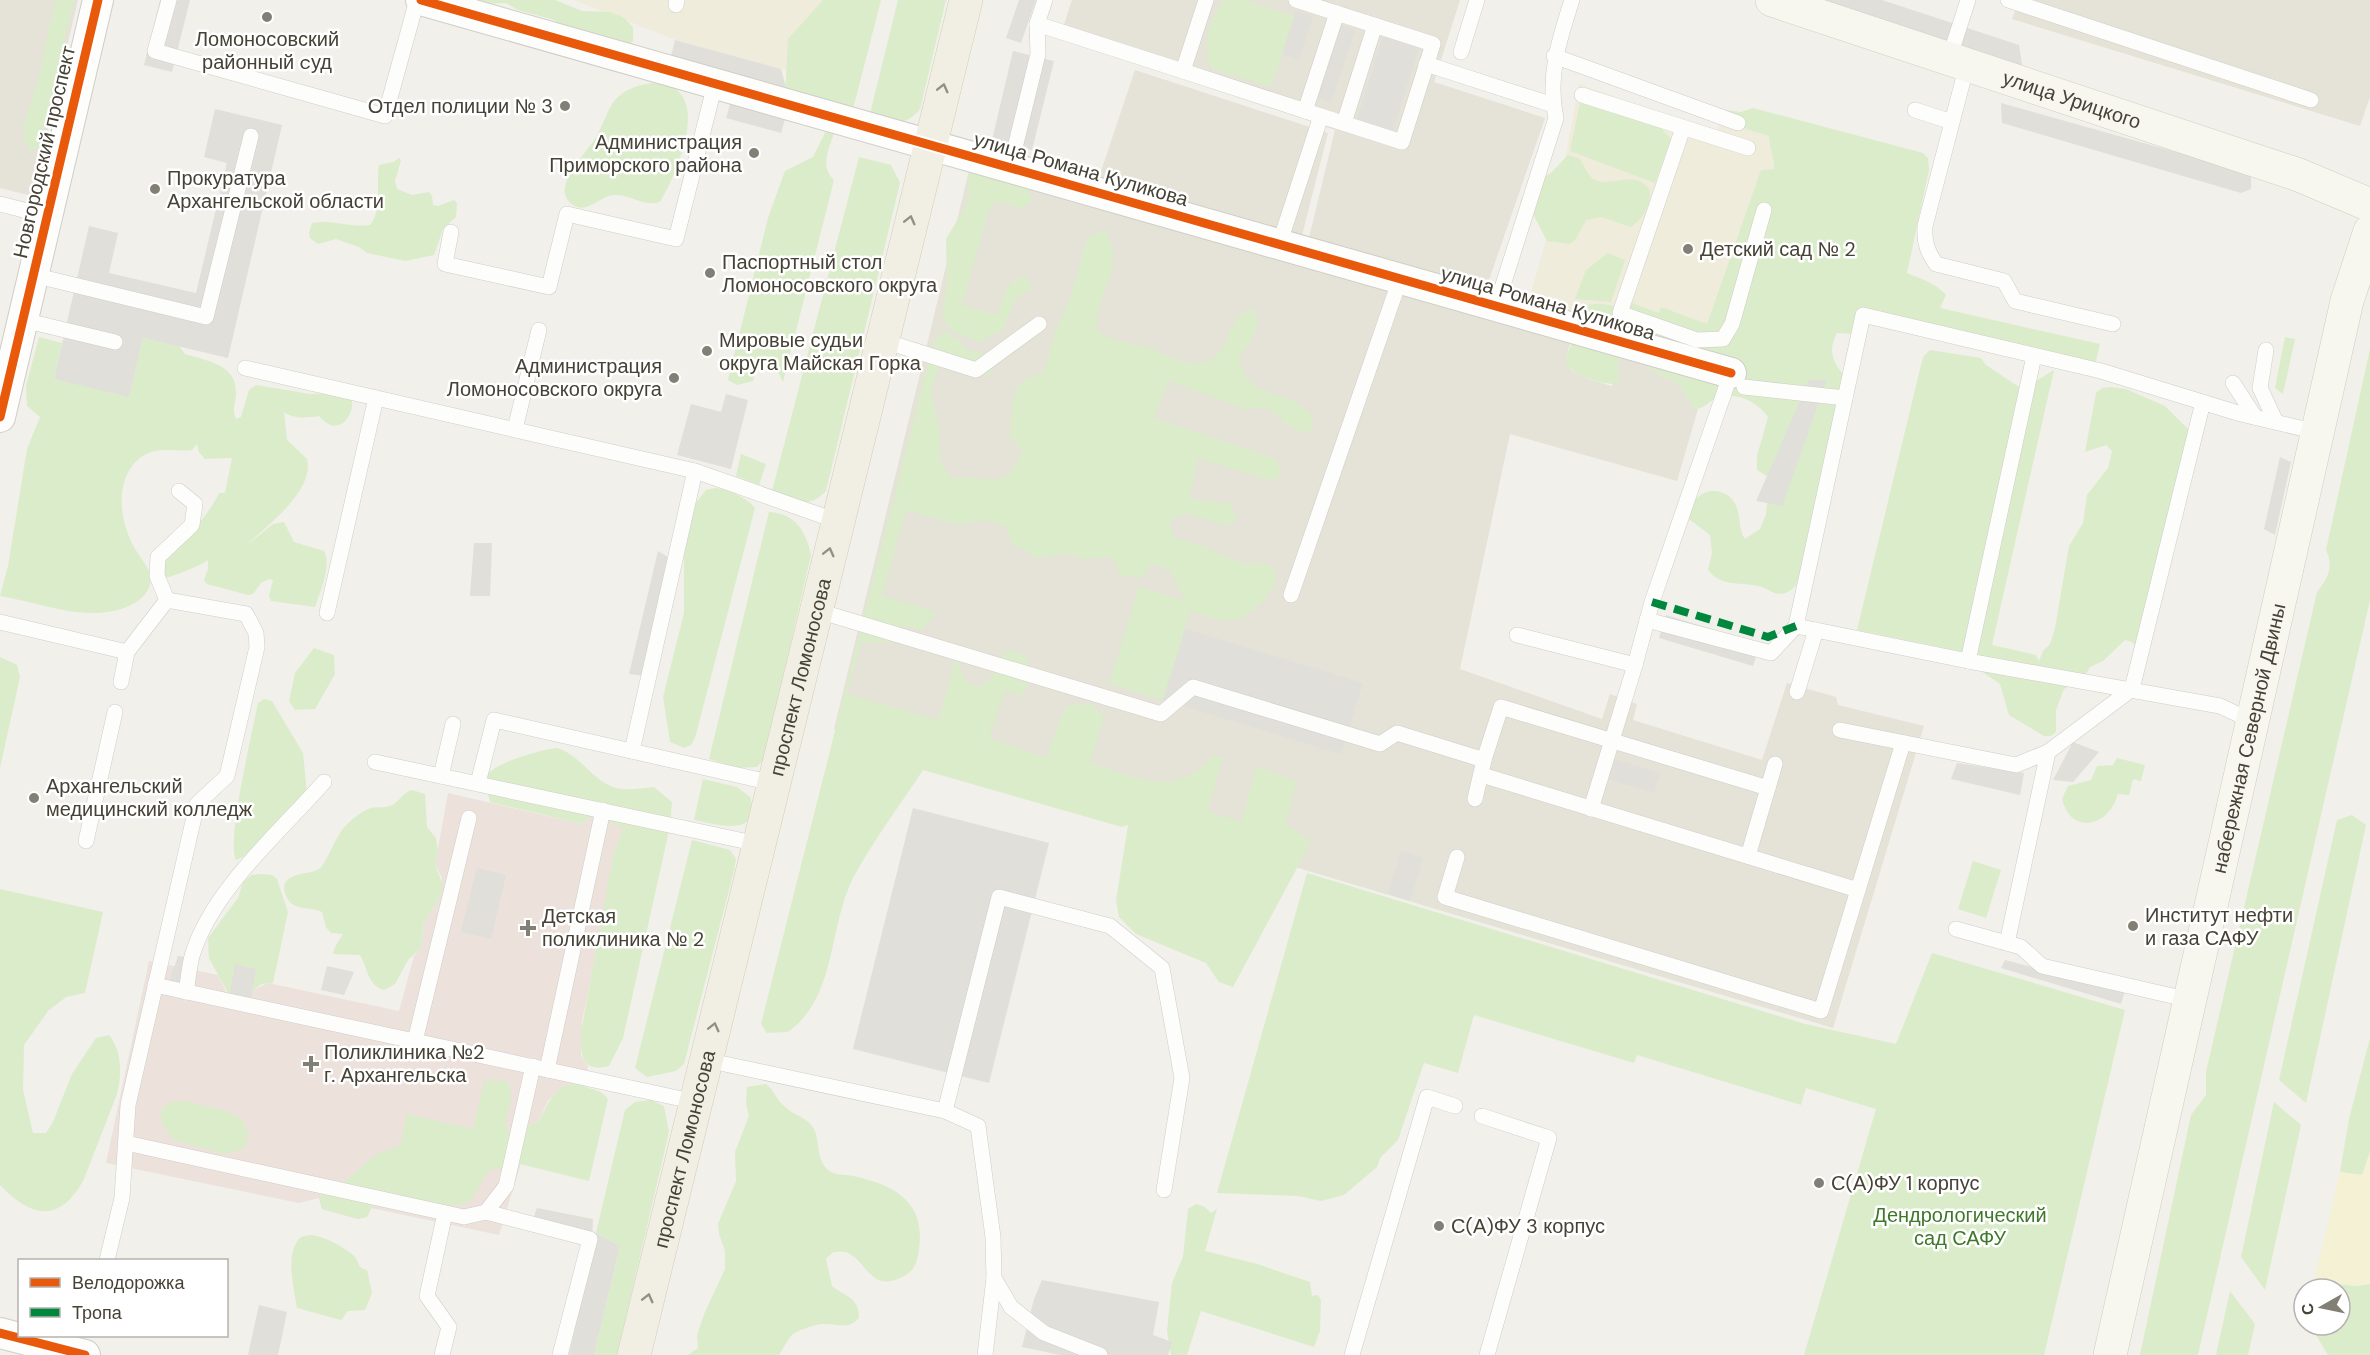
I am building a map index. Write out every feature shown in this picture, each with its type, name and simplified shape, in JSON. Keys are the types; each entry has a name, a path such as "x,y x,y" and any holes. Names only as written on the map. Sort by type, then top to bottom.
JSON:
{"main road":[{"name":"проспект Ломоносова","path":"634,1355 966,0"},
{"name":"улица Урицкого","path":"1772,0 1805,5 1958,62 2299,175 2370,205"},
{"name":"набережная Северной Двины","path":"2110,1355 2347,301 2370,231"}],"street":[{"name":"Новгородский проспект","path":"0,417 98,0"},
{"name":"улица Романа Куликова","path":"419,0 1400,279 1738,380"},
{"path":"0,1333 18,1337"},
{"path":"19,1337 84,1351"}],"lane":[{"path":"170,0 155,51 385,116 419,0"},
{"path":"1010,168 1038,54 1038,24 1045,0"},
{"path":"1183,71 1206,0"},
{"path":"1038,24 1402,141 1433,44 1296,0"},
{"path":"1461,52 1477,0"},
{"path":"1496,307 1556,118 1553,105 1554,56 1572,0"},
{"path":"1968,0 1958,62 1952,122 1925,233 1927,252 1936,264 2004,281 2015,301 2113,324"},
{"path":"2008,0 2311,100"},
{"path":"1305,111 1336,13"},
{"path":"1344,123 1375,26"},
{"path":"1554,56 1738,123"},
{"path":"1426,64 1553,105"},
{"path":"451,232 445,264 549,287 567,214 676,239 715,84"},
{"path":"1582,95 1748,148"},
{"path":"1915,110 1952,122"},
{"path":"1279,245 1321,116"},
{"path":"1683,128 1620,313 1697,340 1723,339 1732,324 1764,210"},
{"path":"33,275 206,316 251,136"},
{"path":"0,204 47,216"},
{"path":"1292,595 1400,279"},
{"path":"1647,620 1771,653 1796,626 1863,315 2102,371 2255,417 2317,432"},
{"path":"23,320 115,342"},
{"path":"881,340 976,370 1039,324"},
{"path":"515,429 539,330"},
{"path":"2266,350 2260,388 2276,422"},
{"path":"1968,661 2034,356"},
{"path":"245,368 695,471 837,521"},
{"path":"1591,808 1647,620 1738,380 1845,398"},
{"path":"2233,383 2255,417"},
{"path":"327,613 376,398"},
{"path":"1840,730 2016,765 2048,752 2132,689 2203,402"},
{"path":"632,751 695,471"},
{"path":"167,600 157,576 158,557 192,525 195,504 179,491"},
{"path":"121,682 128,652 167,600"},
{"path":"107,1259 122,1198 128,1105 197,804 227,776 257,647 256,633 246,614 167,600"},
{"path":"815,610 1161,714 1193,687 1380,744 1397,733 1591,808 1858,890"},
{"path":"0,622 128,652"},
{"path":"1796,626 1968,661 2220,706 2252,721"},
{"path":"1797,692 1816,630"},
{"path":"1517,635 1635,665"},
{"path":"1475,799 1501,707 1768,788"},
{"path":"86,841 114,712"},
{"path":"478,783 494,720 773,783"},
{"path":"441,776 453,724"},
{"path":"1457,857 1445,897 1821,1011 1903,743"},
{"path":"2007,943 2048,752"},
{"path":"375,762 758,844"},
{"path":"1748,856 1775,764"},
{"path":"186,992 193,955 210,919 238,874 324,782"},
{"path":"486,1212 506,1186 540,1068 603,810"},
{"path":"414,1041 469,818"},
{"path":"945,1111 999,897 1110,926 1162,968 1182,1078 1164,1190"},
{"path":"1956,929 2021,947 2042,966 2190,1000"},
{"path":"155,986 696,1102"},
{"path":"706,1060 945,1111 978,1126 993,1237 994,1278 985,1355"},
{"path":"1352,1355 1427,1097 1455,1106"},
{"path":"1482,1116 1549,1138 1487,1355"},
{"path":"126,1143 464,1217 486,1212 590,1239 561,1355"},
{"path":"442,1355 448,1327 427,1296 445,1213"},
{"path":"994,1278 1011,1307 1044,1333 1100,1355"}],"shaded area":[{"path":"0,0 78,0 32,196 0,188"},
{"path":"160,0 190,0 172,72 144,65"},
{"path":"574,0 852,0 831,83 676,40"},
{"path":"1019,0 1036,0 1021,43 1006,38"},
{"path":"1072,0 1460,0 1434,82 1545,118 1481,303 1307,246 1335,130 1061,34"},
{"path":"1810,0 1882,0 2019,45 2023,71"},
{"path":"2019,0 2370,0 2370,97 2360,126 2012,19"},
{"path":"1296,11 1313,16 1299,60 1282,54"},
{"path":"1338,24 1355,30 1331,102 1315,97"},
{"path":"1383,36 1419,48 1393,130 1357,119"},
{"path":"675,40 781,69 790,102 781,133 726,118 737,80 670,60"},
{"path":"1013,51 1054,61 1032,150 992,140"},
{"path":"1135,70 1328,133 1297,255 1572,340 1566,355 1571,370 1591,380 1612,386 1618,361 1623,357 1645,364 1658,374 1677,383 1693,406 1698,409 1677,481 1510,434 1460,669 1602,719 1610,694 1637,704 1633,720 1762,760 1787,683 1836,697 1838,705 1924,726 1833,1028 834,729 969,171 1089,207"},
{"name":"Детский сад № 2","path":"1579,84 1717,133 1720,121 1769,136 1858,174 1788,384 1528,304 1559,194"},
{"path":"2001,103 2251,173 2251,189 2241,193 2002,123"},
{"path":"215,109 282,125 228,358 143,338 129,397 54,379 89,226 118,233 109,273 196,293 227,163 204,157"},
{"path":"1809,380 1827,380 1782,506 1756,501"},
{"path":"726,394 748,400 731,469 677,455 691,404 721,412"},
{"path":"2280,457 2291,462 2275,535 2264,529"},
{"path":"474,543 492,543 490,596 470,596"},
{"path":"658,551 671,559 645,676 629,674"},
{"path":"1666,615 1760,644 1753,666 1659,638"},
{"path":"1185,629 1363,683 1341,754 1163,700"},
{"path":"2073,742 2099,752 2073,782 2053,780"},
{"path":"1610,758 1660,773 1654,793 1604,778"},
{"path":"1957,763 2024,773 2020,795 1951,779"},
{"path":"448,793 582,824 591,817 601,818 624,829 613,855 606,903 582,1021 581,1056 588,1066 585,1086 569,1084 557,1091 548,1101 538,1122 533,1124 499,1235 371,1208 367,1217 358,1219 322,1209 319,1198 299,1203 106,1163 149,961 218,975 226,992 252,991 268,983 399,1011 414,956 421,948 424,922 440,897 442,878 435,865"},
{"path":"913,808 1049,843 989,1083 853,1049"},
{"path":"1401,851 1423,858 1410,901 1388,894"},
{"path":"477,868 506,875 491,939 461,932"},
{"path":"178,956 198,959 194,989 168,985"},
{"path":"2005,960 2125,991 2121,1004 2001,968"},
{"path":"235,964 256,969 250,1002 229,997"},
{"path":"327,966 354,972 344,995 321,990"},
{"path":"537,1208 593,1219 592,1238 532,1222"},
{"path":"596,1233 620,1246 594,1355 569,1355"},
{"path":"1042,1280 1159,1302 1153,1335 1172,1342 1168,1355 1060,1355 1022,1347 1034,1299"},
{"path":"259,1305 287,1312 278,1355 248,1355"}],"green space":[{"path":"55,0 74,0 39,148 30,151 25,143 24,124 39,77"},
{"path":"454,0 555,0 582,11 610,12 623,17 633,27 633,41 630,44 563,27 554,20 518,10 506,3 481,4"},
{"path":"823,0 881,0 852,113 785,97 788,39"},
{"path":"898,0 946,0 920,109 909,119 890,122 869,118"},
{"path":"1224,0 1243,0 1294,16 1271,87 1213,69 1209,63 1208,34 1215,14"},
{"path":"652,83 670,86 681,95 687,108 688,124 680,159 660,202 648,203 615,195 584,208 573,205 566,198 567,180 596,137 612,104 627,90"},
{"path":"1580,103 1659,126 1671,139 1655,183 1570,151"},
{"path":"1753,108 1923,153 1928,158 1929,170 1907,273 1933,284 1946,295 1940,308 2100,344 2094,369 1873,323 1853,334 1837,333 1832,355 1843,374 1809,544 1796,585 1780,594 1755,585 1726,582 1714,576 1708,570 1712,553 1710,535 1689,519 1689,510 1698,497 1712,491 1720,492 1728,495 1734,502 1745,539 1760,529 1766,514 1770,478 1757,470 1757,456 1768,417 1763,411 1751,402 1730,396 1715,399 1698,409 1693,406 1677,383 1658,374 1645,364 1623,357 1618,361 1619,383 1613,384 1598,382 1581,375 1569,367 1566,362 1566,355 1572,342 1570,317 1588,305 1602,304 1625,308 1632,303 1659,313 1661,307 1707,324 1761,170 1774,169 1769,136 1720,121 1726,110 1741,112"},
{"path":"829,125 836,127 826,162 829,174 834,180 783,382 775,366 756,368 753,381 737,385 728,380 768,218 785,171 813,157"},
{"path":"1568,155 1579,158 1590,176 1600,182 1636,180 1647,186 1650,198 1641,218 1631,227 1602,217 1586,220 1576,239 1570,244 1547,241 1532,212 1520,202 1528,186 1551,173"},
{"path":"859,157 891,165 900,183 826,491 812,501 800,502 772,491"},
{"path":"399,158 401,160 395,181 397,189 412,195 429,192 433,205 438,206 454,200 457,203 456,217 443,229 434,255 405,261 367,253 359,247 336,239 318,244 310,238 312,223 370,225 376,213 379,165 394,162"},
{"path":"969,171 1022,178 1029,189 1031,203 1023,208 994,202 988,212 962,305 997,315 1003,296 1013,280 1025,277 1029,279 1031,289 1015,299 1003,330 980,342 952,331 942,318 947,285 946,239 968,202"},
{"path":"1097,232 1106,232 1113,254 1110,277 1098,312 1097,330 1115,340 1146,347 1182,361 1198,363 1213,358 1224,345 1238,318 1253,309 1257,328 1252,340 1239,356 1243,371 1250,382 1259,388 1292,400 1312,416 1312,429 1300,432 1265,407 1245,409 1166,380 1165,391 1154,418 1276,459 1282,472 1272,481 1198,458 1189,498 1232,504 1236,520 1232,525 1223,525 1198,516 1183,514 1169,524 1174,537 1178,539 1201,545 1235,561 1271,567 1276,577 1271,592 1259,606 1239,619 1228,621 1200,614 1191,609 1163,700 1109,684 1139,587 1185,601 1173,576 1165,568 1150,566 1141,578 1120,575 1113,559 1106,557 1083,559 1067,554 1036,558 1010,541 1007,527 983,520 959,525 906,510 882,596 936,612 923,630 905,626 898,628 891,642 861,643 847,694 938,720 956,657 966,681 978,687 990,680 1004,653 1018,651 1028,660 1032,680 1021,696 1005,690 989,738 1046,758 1063,711 1070,705 1092,704 1104,717 1090,763 1156,782 1184,777 1199,769 1214,755 1222,757 1208,812 1242,821 1256,766 1296,781 1286,824 1311,842 1233,987 1219,982 1206,963 1136,934 1119,917 1116,901 1128,825 1122,827 923,770 853,878 839,918 824,981 815,1000 804,1017 788,1032 767,1033 761,1024 933,343 942,333 949,332 968,350 989,354 995,364 991,374 986,376 943,362 939,367 931,391 939,429 941,462 952,478 1001,479 1014,468 1023,451 1010,436 1012,405 1017,388 1023,381 1041,373 1046,366 1055,331 1071,297 1085,245 1089,237"},
{"path":"1608,253 1625,260 1611,302 1575,299 1586,270"},
{"path":"39,337 62,343 54,379 129,396 143,338 179,346 185,354 220,366 232,376 236,395 234,410 236,419 241,417 249,390 256,385 310,394 338,393 351,398 351,412 341,424 328,424 319,416 296,417 284,412 287,440 307,459 308,471 304,483 288,506 247,545 273,524 284,522 294,542 324,551 326,571 315,607 271,601 269,596 273,580 269,579 261,583 253,594 248,595 207,584 204,580 208,560 164,578 159,565 200,522 219,493 225,493 232,458 205,459 199,452 197,444 192,450 163,450 146,454 128,472 122,496 124,522 133,545 151,577 149,587 137,601 119,610 90,613 67,611 0,596 8,566 27,449 40,417 27,406 26,386"},
{"path":"2285,337 2295,339 2283,394 2275,388"},
{"path":"2370,349 2370,600 2198,1355 2140,1355 2191,1115 2206,1095 2206,1072 2317,592 2329,572 2330,562 2326,550"},
{"path":"1930,350 1981,358 1986,365 2019,387 2028,386 2054,370 1992,645 2036,655 2039,661 2043,651 2050,644 2055,628 2069,546 2083,523 2087,495 2108,468 2112,451 2106,445 2085,452 2096,393 2102,388 2126,389 2165,406 2189,430 2137,648 2132,642 2125,640 2103,661 2090,667 2083,679 2064,689 2056,710 2056,732 2051,736 2044,736 2009,715 2000,684 1981,671 1975,670 1964,652 1857,630 1921,365 1924,356"},
{"path":"741,454 766,464 759,485 736,476"},
{"path":"715,488 737,495 755,508 695,738 691,745 684,748 670,742 663,697 684,613 684,550 695,504 706,490"},
{"path":"769,512 786,516 798,525 806,538 811,555 764,759 757,767 738,768 709,759"},
{"path":"314,648 334,655 335,674 315,709 295,710 289,701 295,673"},
{"path":"0,657 17,665 20,677 0,768"},
{"path":"264,699 272,701 303,753 307,794 243,857 236,860 235,832 241,785 258,703"},
{"path":"557,748 573,757 608,785 625,789 654,787 672,802 670,826 623,1038 609,1066 592,1067 587,1064 582,1054 581,1032 613,855 623,829 601,818 591,817 582,824 490,802 485,784 488,773 505,763 529,754"},
{"path":"2117,758 2145,765 2141,781 2133,779 2129,795 2118,794 2113,805 2098,820 2090,823 2073,818 2062,799 2068,786 2091,780 2097,766 2113,765"},
{"path":"703,779 737,787 750,797 752,810 750,819 744,824 735,826 694,820"},
{"path":"412,790 425,794 427,827 436,838 438,852 435,865 443,885 440,897 424,922 421,948 408,960 395,984 384,990 378,988 371,980 360,955 333,954 343,934 331,933 326,927 322,912 297,907 289,901 284,888 289,878 321,867 342,830 355,817 371,808 391,806"},
{"path":"2352,815 2366,825 2306,1103 2279,1080 2337,820"},
{"path":"692,840 730,850 736,859 734,871 684,1064 676,1071 647,1077 635,1068"},
{"path":"1973,861 2001,870 1986,918 1958,909"},
{"name":"Дендрологический сад САФУ","path":"1307,873 1805,1024 1896,1044 1932,953 2125,1010 2044,1355 1804,1355 1876,1109 1806,1088 1801,1105 1637,1055 1634,1063 1474,1015 1458,1073 1424,1063 1398,1140 1380,1158 1377,1167 1344,1195 1321,1201 1298,1196 1217,1193"},
{"path":"252,875 272,875 277,879 288,912 273,983 262,984 252,991 229,995 209,958 208,938 238,898 243,882"},
{"path":"0,889 103,912 85,993 66,997 48,1011 24,1045 23,1090 33,1133 46,1133 53,1122 72,1074 96,1038 109,1035 119,1056 120,1079 117,1094 84,1179 65,1204 55,1210 44,1211 23,1204 0,1185"},
{"path":"2370,1038 2370,1152 2362,1175 2340,1172 2349,1119"},
{"path":"485,1076 487,1084 492,1079 508,1082 511,1100 506,1129 510,1132 538,1122 552,1098 562,1087 578,1085 606,1096 608,1099 589,1181 520,1164 509,1171 504,1168 489,1170 471,1200 463,1205 442,1205 422,1200 373,1204 367,1217 358,1219 322,1209 319,1198 340,1185 378,1153 397,1147 401,1142 406,1114 473,1129"},
{"path":"766,1084 786,1108 812,1126 821,1159 827,1169 836,1174 853,1176 882,1185 904,1198 918,1219 920,1233 917,1259 909,1273 888,1281 878,1280 851,1255 843,1252 832,1253 826,1259 832,1286 851,1298 857,1306 859,1318 855,1322 842,1326 820,1324 799,1331 790,1337 779,1355 688,1355 698,1348 697,1335 725,1269 725,1251 718,1224 736,1181 735,1152 749,1116 746,1104 747,1087"},
{"path":"651,1100 664,1106 669,1132 617,1355 594,1355 620,1246 596,1233 625,1110 635,1102"},
{"path":"187,1101 220,1109 240,1118 246,1125 248,1136 244,1149 224,1154 174,1140 161,1122 161,1111 169,1102"},
{"path":"2274,1102 2301,1125 2265,1290 2241,1257"},
{"path":"1196,1204 1205,1207 1211,1213 1217,1209 1205,1251 1257,1264 1310,1282 1312,1296 1318,1295 1321,1300 1320,1331 1314,1347 1201,1311 1187,1355 1171,1355 1167,1331 1172,1283 1183,1257 1188,1209"},
{"path":"310,1235 322,1237 340,1246 355,1257 362,1268 367,1270 372,1293 365,1310 348,1311 341,1320 297,1308 291,1261 296,1244 301,1237"},
{"path":"2370,1284 2370,1355 2328,1355 2317,1337 2352,1337 2352,1286"},
{"path":"2230,1291 2255,1324 2248,1355 2216,1355"}],"sand":[{"path":"2370,1152 2370,1284 2352,1286 2352,1277 2315,1277 2340,1172 2362,1175"}],"marked path":[{"path":"1652,602 1768,637 1796,626"}],"cycle path":[{"path":"0,417 98,0"},
{"path":"421,0 1731,373"},
{"path":"0,1333 85,1355"}],"place":[{"name":"Ломоносовский районный cуд","path":"267,17"},
{"name":"Отдел полиции № 3","path":"565,106"},
{"name":"Администрация Приморского района","path":"754,153"},
{"name":"Прокуратура Архангельской области","path":"155,189"},
{"name":"Детский сад № 2","path":"1688,249"},
{"name":"Паспортный стол Ломоносовского округа","path":"710,273"},
{"name":"Мировые судьи округа Майская Горка","path":"707,351"},
{"name":"Администрация Ломоносовского округа","path":"674,378"},
{"name":"Архангельский медицинский колледж","path":"34,798"},
{"name":"Институт нефти и газа САФУ","path":"2133,926"},
{"name":"Детская поликлиника № 2","path":"528,928"},
{"name":"Поликлиника №2 г. Архангельска","path":"311,1064"},
{"name":"С(А)ФУ 1 корпус","path":"1819,1183"},
{"name":"С(А)ФУ 3 корпус","path":"1439,1226"}]}
